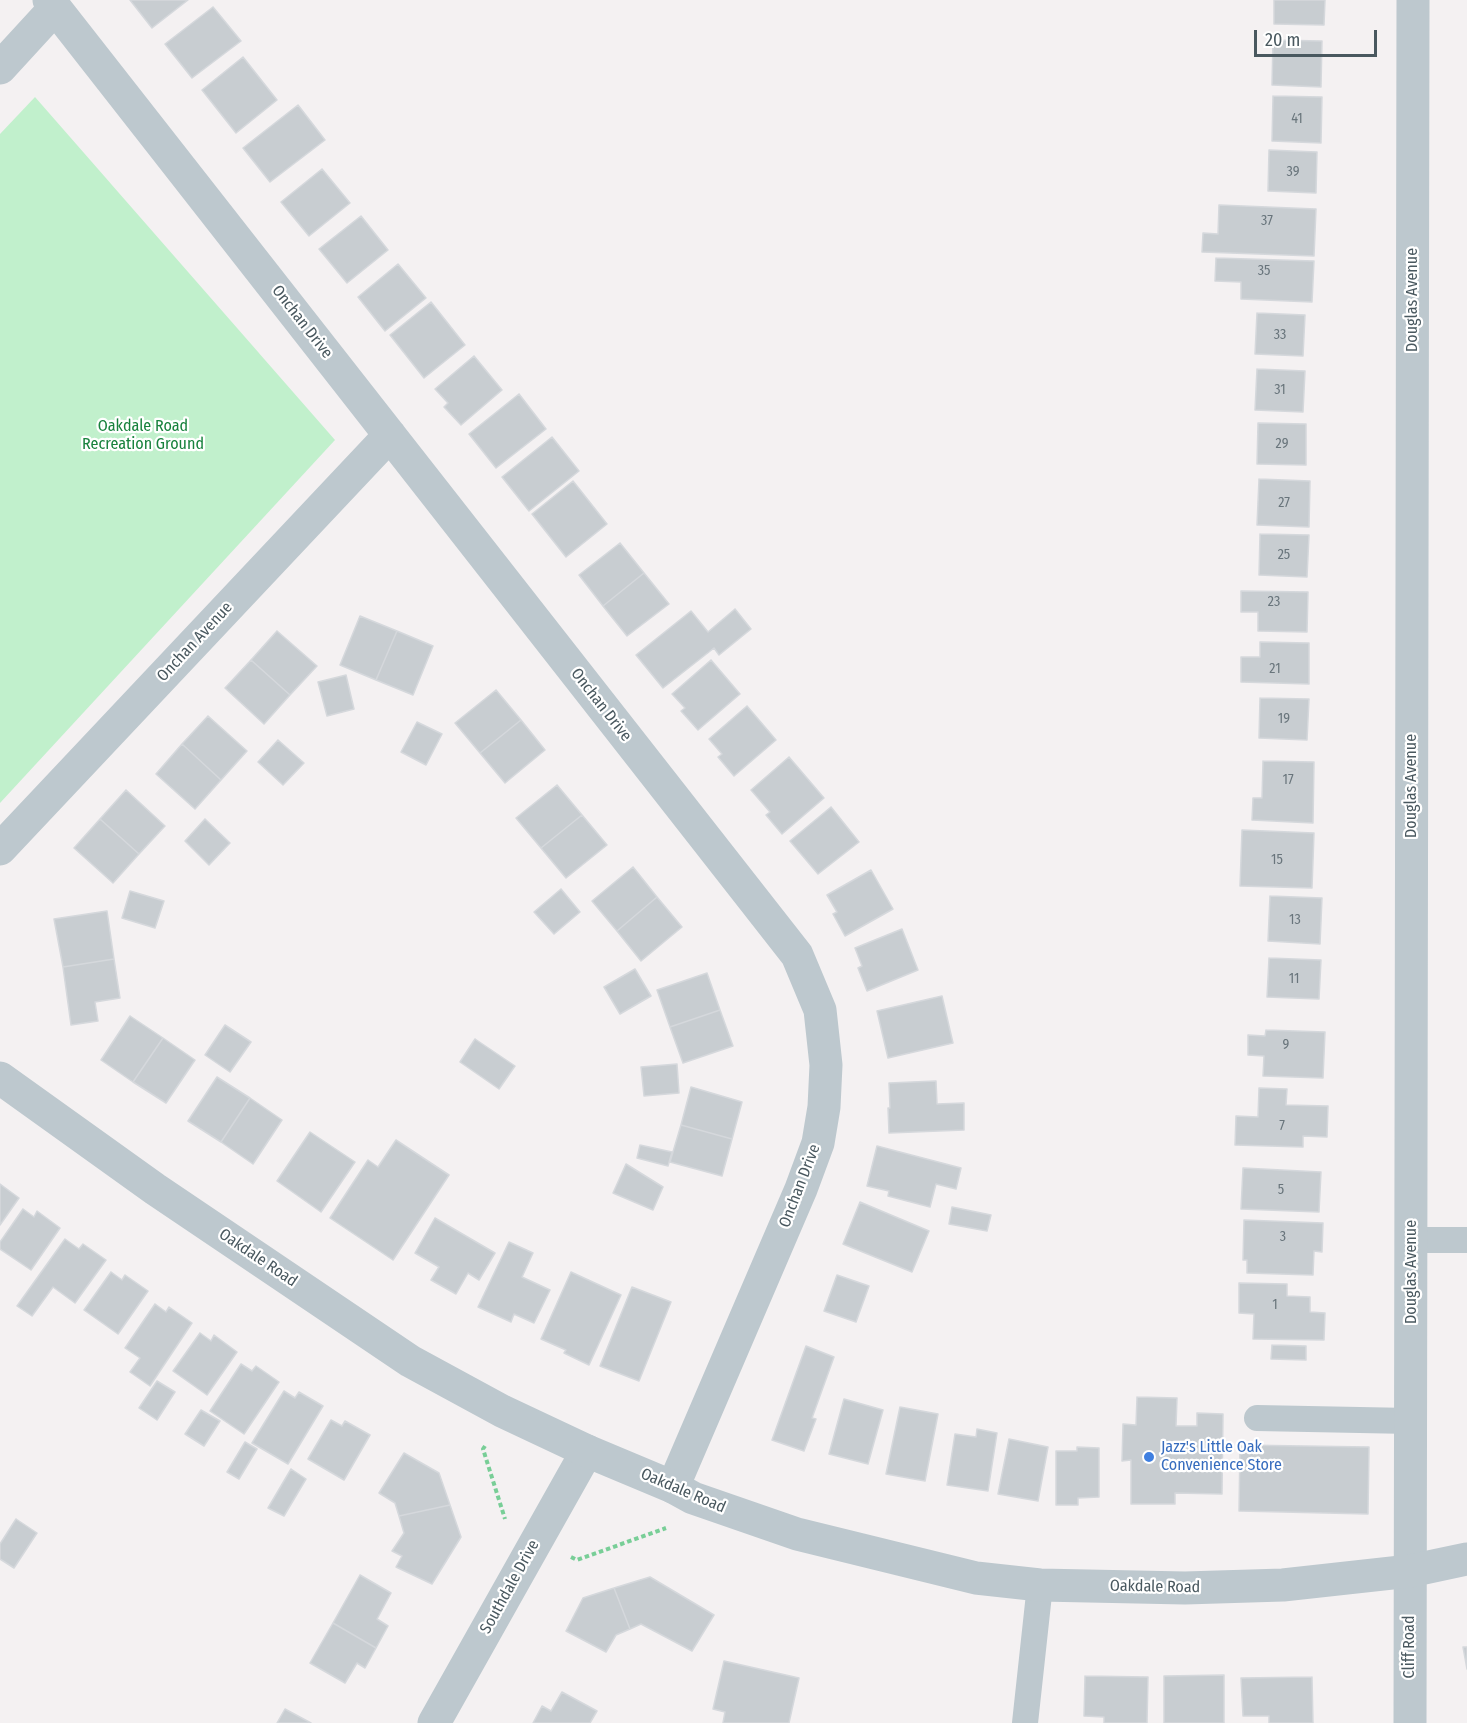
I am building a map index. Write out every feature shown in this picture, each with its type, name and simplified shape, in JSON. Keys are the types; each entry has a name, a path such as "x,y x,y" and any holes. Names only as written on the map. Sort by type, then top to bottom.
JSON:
{"street":[{"name":"Douglas Avenue","path":"1410,1571 1413,0"},
{"path":"0,68 52,4"},
{"name":"Onchan Drive","path":"52,4 797,955 820,1010 826,1065 824,1107 818,1143 801,1190 674,1487"},
{"name":"Onchan Avenue","path":"0,849 390,435"},
{"name":"Oakdale Road","path":"0,1078 155,1189 410,1361 502,1411 586,1451 674,1487 693,1498 797,1534 976,1578 1040,1585 1185,1588 1283,1586 1410,1571 1467,1559"},
{"name":"Southdale Drive","path":"434,1723 586,1451"},
{"name":"Cliff Road","path":"1410,1571 1410,1723"}],"lane":[{"path":"1412,1240 1467,1240"},
{"path":"1257,1418 1411,1421"},
{"path":"1025,1723 1040,1585"}],"green space":[{"name":"Oakdale Road Recreation Ground","path":"35,97 335,440 0,803 0,134"}],"building":[{"path":"130,0 188,0 152,28"},
{"path":"1274,0 1325,0 1324,25 1274,24"},
{"path":"213,7 241,41 192,78 165,44"},
{"path":"1273,40 1322,41 1321,87 1272,85"},
{"path":"243,57 277,100 236,133 202,90"},
{"path":"1273,96 1322,97 1321,143 1272,141"},
{"path":"298,105 325,140 270,182 243,148"},
{"path":"1269,150 1317,152 1316,193 1268,191"},
{"path":"322,169 350,203 309,236 281,202"},
{"path":"1219,205 1316,209 1314,256 1202,252 1203,233 1218,234"},
{"path":"361,216 388,250 347,283 319,249"},
{"path":"1216,258 1314,261 1312,302 1241,299 1241,282 1215,281"},
{"path":"398,264 426,298 385,331 358,297"},
{"path":"431,302 465,345 424,378 390,335"},
{"path":"1257,313 1305,315 1303,356 1255,354"},
{"path":"474,356 502,390 461,425 444,407 448,403 435,389"},
{"path":"1257,369 1305,371 1303,412 1255,410"},
{"path":"519,394 546,429 496,468 469,434"},
{"path":"1258,423 1306,424 1306,465 1257,464"},
{"path":"552,437 579,471 529,511 502,477"},
{"path":"1259,479 1310,481 1309,527 1257,525"},
{"path":"573,481 607,524 566,557 532,514"},
{"path":"1260,534 1309,535 1307,577 1259,575"},
{"path":"620,543 644,573 603,606 579,575"},
{"path":"644,573 669,604 627,636 603,606"},
{"path":"1241,591 1308,592 1307,632 1258,631 1258,612 1241,612"},
{"path":"735,609 751,629 719,655 714,648 663,688 636,655 691,611 708,632"},
{"path":"360,616 397,631 376,680 340,665"},
{"path":"277,631 317,666 290,695 251,660"},
{"path":"397,631 433,646 413,695 376,680"},
{"path":"1260,642 1309,643 1309,684 1241,682 1241,657 1260,657"},
{"path":"251,660 290,695 264,724 225,688"},
{"path":"711,660 740,694 698,730 681,711 685,708 672,694"},
{"path":"346,675 354,709 327,716 318,682"},
{"path":"496,690 521,720 480,753 455,723"},
{"path":"1260,698 1309,699 1307,740 1259,738"},
{"path":"747,706 776,740 734,776 718,757 722,754 709,739"},
{"path":"208,716 247,751 221,780 182,744"},
{"path":"521,720 545,750 505,783 480,753"},
{"path":"417,722 442,734 426,765 401,752"},
{"path":"278,740 304,763 283,785 258,762"},
{"path":"182,744 221,780 195,809 156,774"},
{"path":"789,757 824,798 782,834 766,815 770,812 751,790"},
{"path":"1263,761 1314,762 1313,823 1252,820 1253,798 1262,798"},
{"path":"557,785 582,815 541,848 516,818"},
{"path":"126,790 165,826 139,854 100,819"},
{"path":"831,807 859,842 818,874 790,841"},
{"path":"582,815 607,845 566,878 541,848"},
{"path":"100,819 139,854 113,883 74,848"},
{"path":"205,819 230,843 209,865 185,841"},
{"path":"1242,830 1314,833 1312,888 1240,886"},
{"path":"633,867 657,897 617,931 592,901"},
{"path":"871,870 893,909 845,936 833,914 837,912 827,895"},
{"path":"561,889 580,912 554,934 534,912"},
{"path":"130,891 164,901 155,928 122,918"},
{"path":"1270,896 1322,898 1320,944 1268,941"},
{"path":"657,897 682,927 641,961 617,931"},
{"path":"107,911 114,959 63,967 54,919"},
{"path":"902,929 918,970 867,991 858,968 862,966 855,948"},
{"path":"1269,958 1321,960 1319,999 1267,997"},
{"path":"114,959 120,998 95,1002 98,1021 71,1025 63,967"},
{"path":"635,969 651,996 620,1014 604,987"},
{"path":"707,973 720,1010 670,1027 657,990"},
{"path":"942,996 953,1043 888,1058 877,1011"},
{"path":"720,1010 733,1046 683,1063 670,1027"},
{"path":"130,1016 163,1038 133,1082 101,1060"},
{"path":"225,1025 251,1042 230,1072 205,1055"},
{"path":"1266,1030 1325,1032 1323,1078 1263,1076 1264,1056 1248,1055 1248,1035 1265,1036"},
{"path":"163,1038 195,1060 166,1103 133,1082"},
{"path":"475,1039 515,1066 499,1089 460,1062"},
{"path":"677,1064 679,1093 644,1096 641,1067"},
{"path":"217,1077 250,1098 221,1142 188,1121"},
{"path":"936,1081 937,1104 964,1103 964,1130 889,1133 889,1083"},
{"path":"691,1087 742,1102 732,1139 681,1125"},
{"path":"1259,1088 1287,1089 1286,1105 1328,1106 1327,1137 1303,1136 1303,1147 1235,1145 1236,1116 1258,1117"},
{"path":"250,1098 282,1120 253,1164 221,1142"},
{"path":"681,1125 732,1139 722,1176 670,1162"},
{"path":"310,1132 355,1162 321,1212 277,1181"},
{"path":"396,1140 449,1175 393,1260 330,1218 368,1160 378,1167"},
{"path":"640,1145 672,1152 668,1166 637,1158"},
{"path":"877,1146 961,1168 956,1189 936,1184 930,1207 888,1196 889,1191 867,1186"},
{"path":"626,1164 663,1187 653,1210 613,1193"},
{"path":"1243,1168 1321,1172 1319,1212 1241,1209"},
{"path":"0,1184 19,1198 0,1225"},
{"path":"860,1202 929,1231 912,1272 843,1244"},
{"path":"952,1207 991,1215 987,1231 949,1224"},
{"path":"23,1209 34,1217 37,1211 60,1228 31,1270 0,1249 0,1242"},
{"path":"435,1218 495,1253 479,1280 468,1273 456,1294 431,1280 439,1267 415,1253"},
{"path":"1244,1220 1323,1223 1322,1252 1314,1251 1313,1275 1247,1273 1247,1260 1243,1260"},
{"path":"65,1239 79,1249 83,1244 106,1260 75,1303 53,1287 32,1316 17,1306"},
{"path":"509,1242 533,1253 522,1277 550,1290 534,1323 514,1314 511,1322 478,1307"},
{"path":"111,1272 122,1280 125,1275 148,1291 118,1334 84,1310"},
{"path":"571,1272 621,1295 589,1365 564,1353 566,1350 541,1339"},
{"path":"837,1275 869,1286 856,1322 824,1311"},
{"path":"1239,1283 1287,1284 1287,1296 1310,1297 1310,1312 1325,1313 1324,1340 1253,1339 1254,1314 1239,1313"},
{"path":"632,1287 671,1302 639,1381 600,1366"},
{"path":"155,1304 166,1312 169,1307 192,1323 150,1386 130,1372 140,1358 125,1348"},
{"path":"200,1333 211,1341 214,1335 237,1352 207,1395 173,1371"},
{"path":"1272,1345 1306,1346 1306,1360 1271,1359"},
{"path":"806,1346 834,1357 812,1418 816,1419 804,1451 772,1440"},
{"path":"241,1364 252,1371 256,1366 279,1382 244,1434 210,1411"},
{"path":"157,1381 175,1392 157,1420 139,1408"},
{"path":"284,1391 295,1398 299,1392 323,1406 288,1464 252,1443"},
{"path":"1137,1397 1177,1398 1176,1426 1197,1426 1197,1413 1223,1414 1222,1494 1175,1493 1175,1504 1131,1504 1131,1460 1122,1461 1123,1424 1136,1425"},
{"path":"844,1399 883,1410 868,1464 829,1454"},
{"path":"900,1407 938,1414 925,1481 886,1474"},
{"path":"201,1410 220,1421 204,1446 185,1434"},
{"path":"331,1420 342,1426 345,1421 370,1435 344,1480 308,1459"},
{"path":"977,1429 997,1433 988,1491 947,1485 955,1434 976,1437"},
{"path":"1009,1439 1048,1447 1038,1501 998,1494"},
{"path":"245,1442 257,1449 239,1479 227,1472"},
{"path":"1240,1445 1369,1447 1368,1514 1239,1511"},
{"path":"1077,1447 1099,1448 1099,1497 1078,1498 1078,1505 1056,1505 1056,1451 1077,1451"},
{"path":"404,1453 439,1473 450,1505 399,1516 395,1503 379,1493"},
{"path":"291,1469 306,1479 284,1516 268,1508"},
{"path":"450,1505 461,1537 432,1584 396,1567 402,1556 392,1551 404,1533 399,1516"},
{"path":"16,1519 37,1533 14,1568 0,1559 0,1544"},
{"path":"360,1575 391,1593 377,1619 388,1626 376,1648 333,1623"},
{"path":"650,1577 714,1615 692,1651 641,1624 630,1629 614,1588"},
{"path":"614,1588 630,1629 616,1635 606,1652 566,1631 583,1598"},
{"path":"333,1623 376,1648 365,1668 357,1663 345,1683 310,1663"},
{"path":"1463,1647 1467,1647 1467,1669"},
{"path":"724,1661 799,1678 789,1723 723,1723 725,1712 713,1709"},
{"path":"1224,1675 1224,1723 1164,1723 1164,1676"},
{"path":"1085,1676 1148,1677 1147,1723 1104,1723 1104,1717 1084,1716"},
{"path":"1312,1677 1313,1723 1269,1723 1269,1716 1243,1716 1241,1678"},
{"path":"562,1692 597,1711 590,1723 533,1723 542,1706 551,1711"},
{"path":"285,1709 311,1723 277,1723"}],"place":[{"name":"Jazz's Little Oak Convenience Store","path":"1149,1457"}]}
